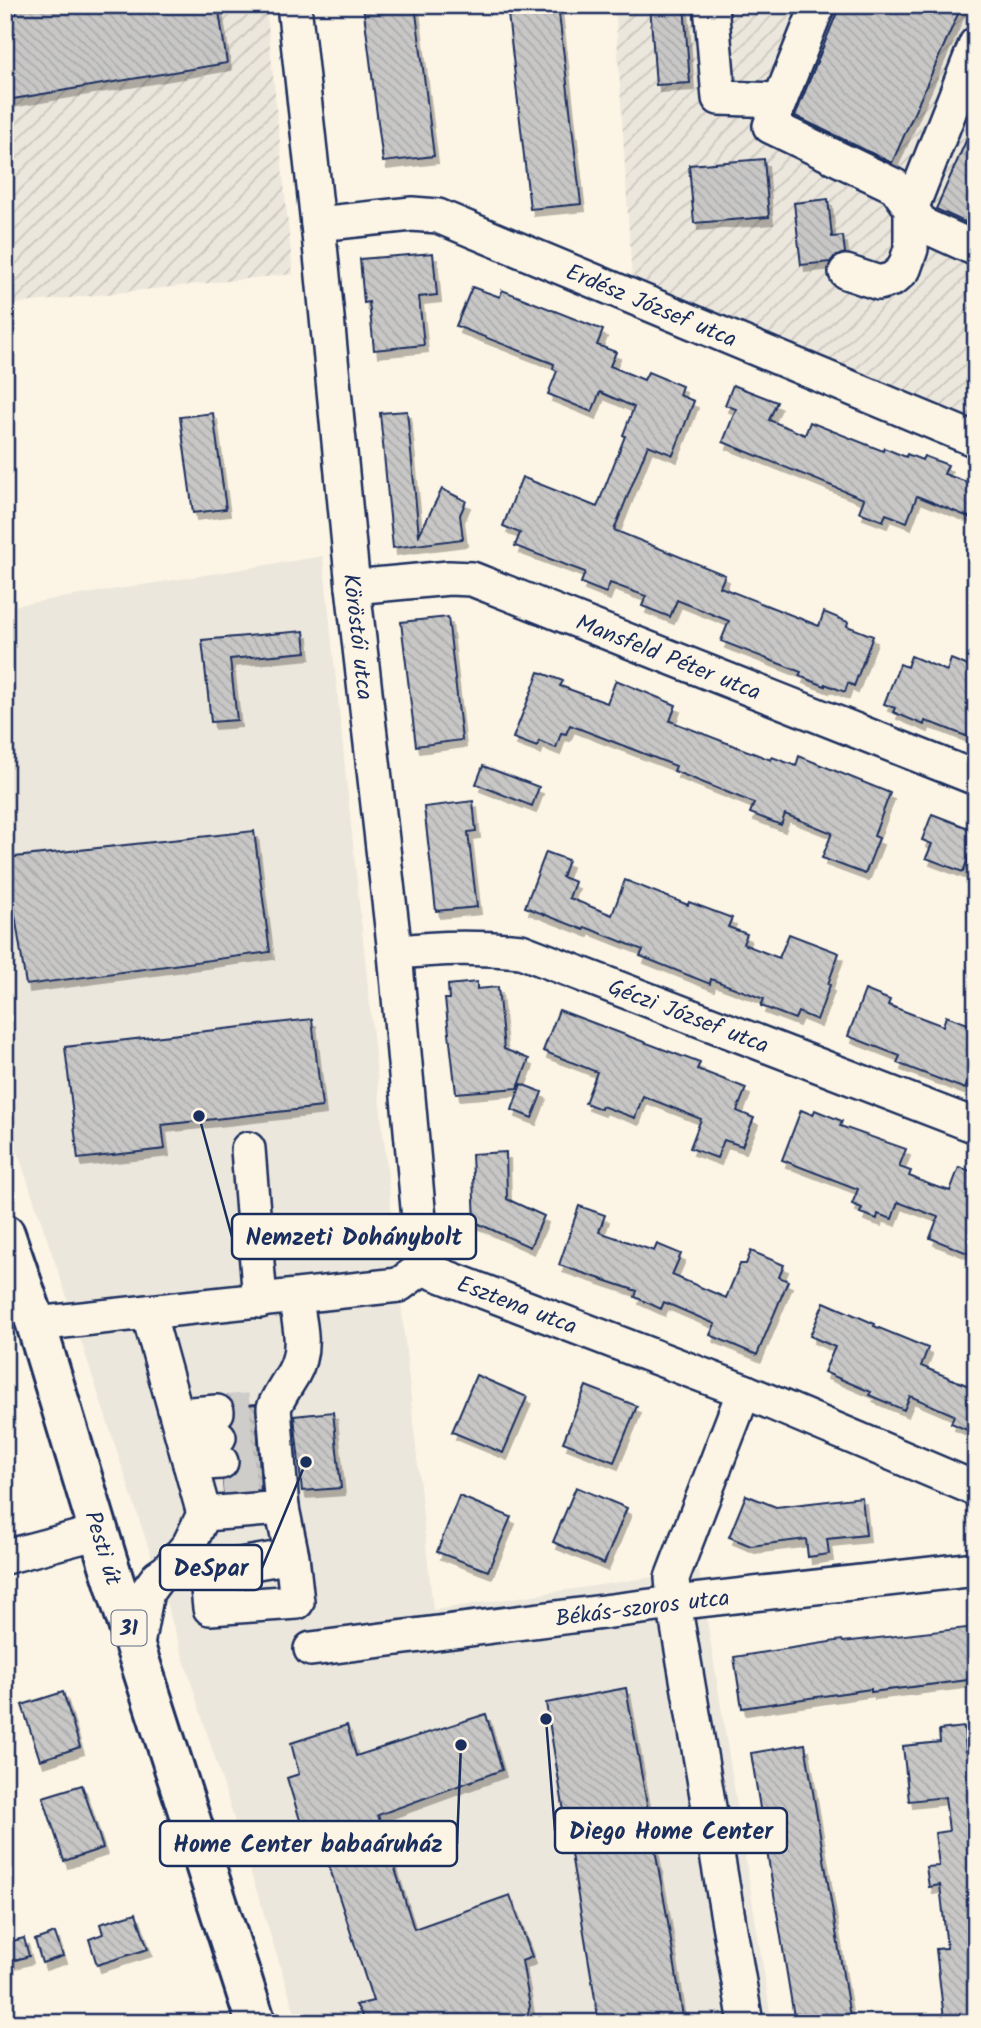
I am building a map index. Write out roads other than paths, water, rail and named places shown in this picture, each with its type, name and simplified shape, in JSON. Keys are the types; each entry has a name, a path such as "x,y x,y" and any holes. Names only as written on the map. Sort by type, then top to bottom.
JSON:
{"main road":[{"name":"Pesti út","path":"5,1234 36,1324 136,1650 256,2023"}],"street":[{"name":"Köröstói utca","path":"294,5 353,587 395,953 422,1268"},
{"path":"712,5 719,98 780,100"},
{"path":"818,5 770,126 895,186 923,225 976,249"},
{"path":"846,272 878,283 893,279 904,269 911,249 911,209 976,44"},
{"name":"Erdész József utca","path":"318,224 412,214 438,216 976,440"},
{"name":"Mansfeld Péter utca","path":"353,587 449,578 472,579 976,778"},
{"name":"Géczi József utca","path":"395,953 490,948 521,951 976,1126"},
{"path":"248,1149 260,1301"},
{"path":"36,1324 399,1285 422,1268"},
{"name":"Esztena utca","path":"422,1268 744,1391 976,1489"},
{"path":"259,1562 297,1602 252,1605 280,1392 294,1373 302,1355 295,1298"},
{"path":"136,1650 147,1592 189,1545 204,1458 148,1312"},
{"path":"744,1391 671,1578 746,2023"},
{"path":"204,1458 270,1453"},
{"path":"5,1557 99,1532"},
{"name":"Békás-szoros utca","path":"311,1649 674,1603 976,1569"}],"tunnel":[{"path":"217,1412 258,1409"},
{"path":"219,1437 260,1434"},
{"path":"221,1462 262,1459"},
{"path":"223,1487 264,1484"}],"place":[{"name":"Nemzeti Dohánybolt","path":"199,1116"},
{"name":"DeSpar","path":"306,1462"},
{"name":"Diego Home Center","path":"546,1719"},
{"name":"Home Center babaáruház","path":"461,1745"}]}
